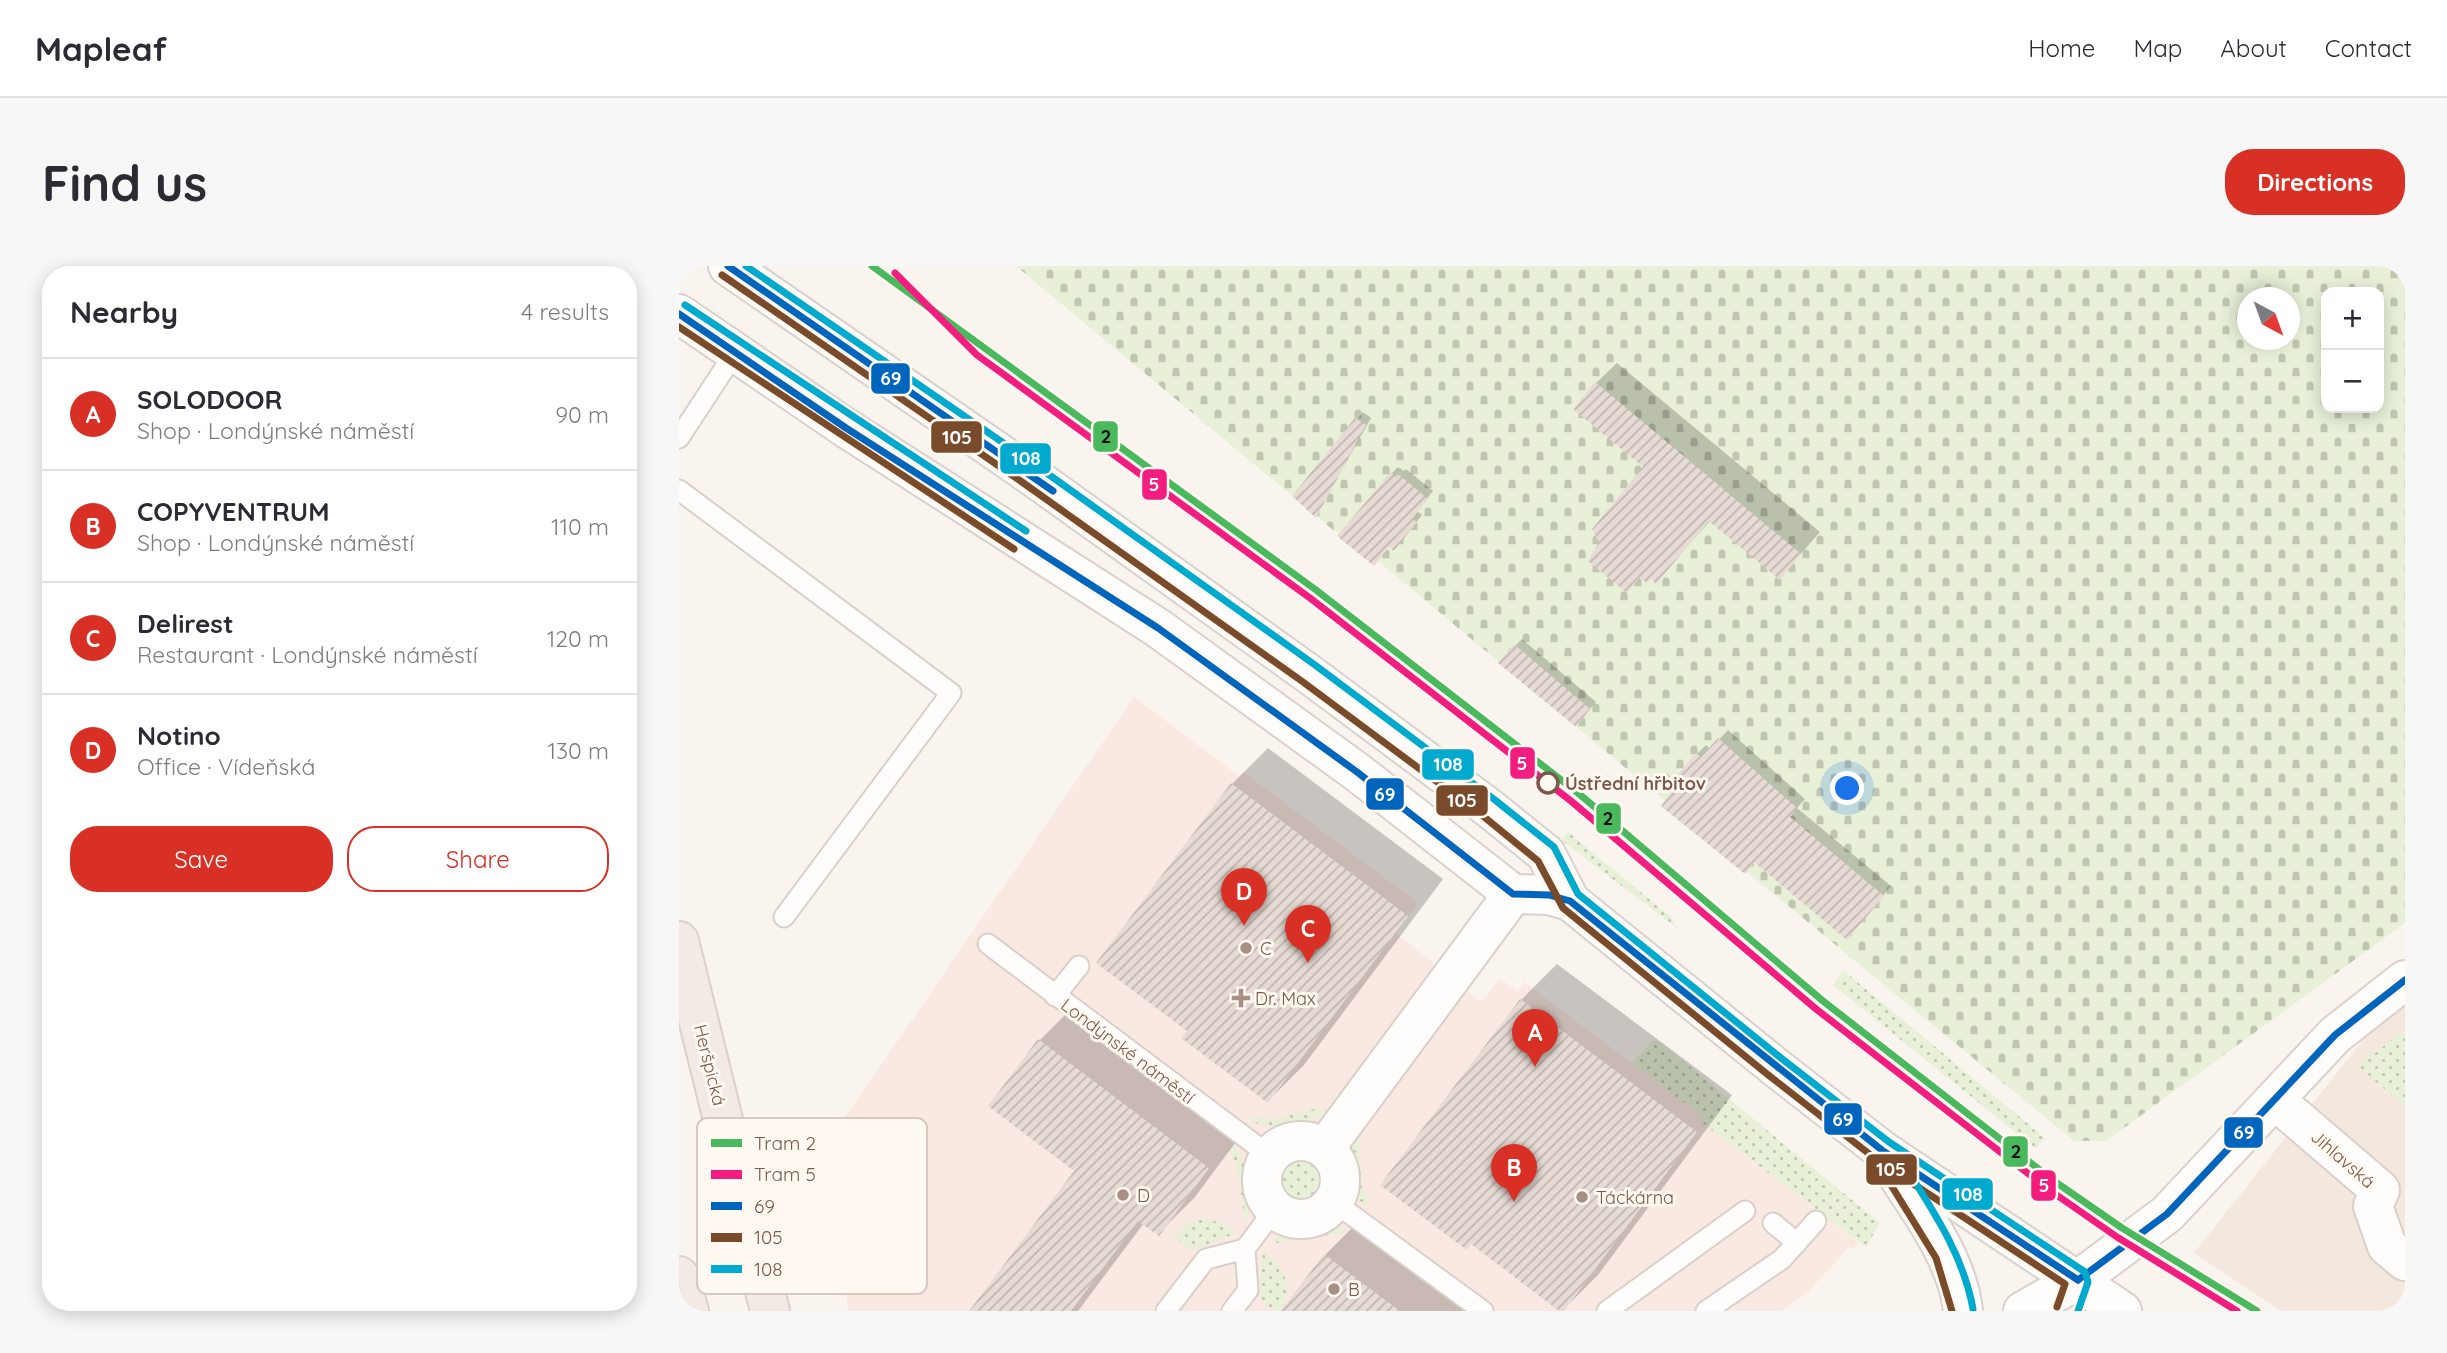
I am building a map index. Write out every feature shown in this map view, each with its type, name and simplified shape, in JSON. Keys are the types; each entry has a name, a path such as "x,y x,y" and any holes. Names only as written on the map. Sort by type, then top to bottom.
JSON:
{"highway":[{"name":"Heršpická","path":"679,942 722,1118"},
{"path":"679,1276 689,1311"},
{"name":"Heršpická","path":"766,1294 770,1311"}],"main road":[{"path":"727,266 1039,481 1309,674 1489,808 1546,854 1570,901"},
{"path":"679,314 846,428 1158,628 1357,772 1513,894 1549,895 1570,901 1883,1151 2072,1296 2122,1311"},
{"path":"1325,1148 1513,894"},
{"path":"2023,1311 2072,1296 2167,1214 2336,1035 2405,980"},
{"name":"Jihlavská","path":"2275,1100 2380,1190 2373,1206 2387,1246 2405,1261"},
{"path":"1290,1142 1314,1142 1325,1148 1333,1157 1341,1180 1333,1202 1313,1217 1300,1219 1275,1209 1263,1190 1262,1178 1270,1156 1290,1142"},
{"path":"1883,1151 1944,1252 1960,1287 1963,1311"}],"lane":[{"path":"679,438 736,351"},
{"path":"679,490 951,692 784,917"},
{"name":"Londýnské náměstí","path":"988,944 1270,1156"},
{"path":"1055,996 1079,966"},
{"path":"1333,1202 1483,1311"},
{"path":"1166,1311 1206,1259 1245,1249 1275,1209"},
{"path":"1607,1311 1745,1212"},
{"path":"1706,1311 1782,1259 1817,1221"},
{"path":"1773,1223 1797,1243"},
{"path":"1232,1311 1248,1290 1245,1249"}],"shaded area":[{"path":"1134,697 1239,776 1243,772 1418,903 1396,933 1481,1002 1500,979 1518,991 1524,982 1703,1117 1701,1121 1858,1242 1853,1249 1849,1247 1806,1294 1781,1311 849,1311 846,1294 927,1294 927,1118 845,1118"},
{"path":"2405,994 2405,1311 2281,1311 2194,1253 2393,1002"}],"green space":[{"name":"Ústřední hřbitov","path":"1016,266 2405,266 2405,923 2106,1141 2074,1141 1747,872 1745,874 1693,829 1692,831 1661,806 1665,801 1378,561 1333,530"},
{"path":"1568,832 1672,918 1677,928 1561,840"},
{"path":"1844,971 2045,1138 2036,1149 1833,985"},
{"path":"2405,1029 2405,1106 2358,1067"},
{"path":"1653,1040 1660,1042 1880,1223 1866,1247 1705,1125 1700,1121 1703,1117 1632,1063"},
{"path":"1319,1108 1327,1110 1311,1119 1289,1124 1266,1125 1249,1120 1253,1117 1274,1119"},
{"path":"1358,1134 1362,1189 1369,1202 1366,1208 1355,1194 1349,1147"},
{"path":"1232,1144 1242,1159 1249,1193 1245,1222 1236,1163 1229,1150"},
{"path":"1299,1153 1316,1160 1323,1177 1316,1194 1299,1201 1282,1194 1275,1177 1282,1160"},
{"path":"1203,1219 1224,1223 1237,1233 1191,1251 1174,1237 1186,1224"},
{"path":"1331,1225 1349,1232 1276,1243 1272,1240 1284,1233"},
{"path":"1263,1252 1277,1263 1285,1278 1286,1294 1280,1311 1274,1311 1259,1299"}],"building":[{"path":"1595,382 1801,554 1780,580 1709,521 1656,584 1651,579 1647,583 1640,577 1627,593 1588,561 1599,542 1592,529 1643,467 1573,409"},
{"path":"1355,418 1366,425 1316,518 1292,496"},
{"path":"1391,472 1396,477 1398,474 1428,499 1412,519 1417,522 1394,551 1389,547 1374,566 1337,536"},
{"path":"1514,644 1590,709 1576,727 1498,663"},
{"path":"1718,738 1797,808 1790,817 1884,896 1847,940 1754,862 1745,874 1661,806 1677,785 1672,781 1696,753 1701,757"},
{"name":"C","path":"1231,783 1408,916 1268,1103 1181,1038 1187,1031 1096,963"},
{"path":"1520,999 1697,1132 1564,1311 1559,1311 1471,1244 1467,1250 1380,1185"},
{"name":"D","path":"1038,1039 1209,1168 1159,1236 1138,1221 1071,1311 969,1311 1074,1171 988,1106"},
{"name":"B","path":"1324,1254 1357,1279 1400,1311 1281,1311"}],"tram line":[{"name":"2","path":"872,266 1316,590 1578,793 1823,1001 2054,1181 2122,1228 2257,1311"},
{"name":"5","path":"895,273 977,355 1310,598 1571,801 1816,1009 2048,1189 2117,1237 2237,1311"}],"transit line":[{"name":"69","path":"728,266 1053,491"},
{"name":"108","path":"746,266 1034,464 1315,665 1495,800 1554,847 1578,894 1781,1058 1889,1142 2085,1272 2088,1282 2078,1311"},
{"name":"105","path":"722,275 1022,482 1303,682 1483,816 1538,861 1563,908 1767,1074 1877,1160 2065,1284 2057,1307"},
{"name":"108","path":"685,305 1026,531"},
{"name":"69","path":"679,314 846,428 1158,628 1357,772 1513,894 1549,895 1570,901 1883,1151 2078,1280"},
{"name":"105","path":"679,327 1014,549"},
{"name":"69","path":"2078,1280 2167,1214 2335,1035 2405,980"},
{"name":"108","path":"1901,1160 1954,1250 1973,1309"},
{"name":"105","path":"1883,1172 1936,1258 1952,1311"}],"place":[{"name":"Ústřední hřbitov","path":"1548,783"},
{"name":"Notino","path":"1244,926"},
{"name":"C","path":"1246,948"},
{"name":"Delirest","path":"1308,963"},
{"name":"Dr. Max","path":"1241,998"},
{"name":"SOLODOOR","path":"1535,1067"},
{"name":"D","path":"1123,1195"},
{"name":"Táckárna","path":"1582,1197"},
{"name":"COPYVENTRUM","path":"1514,1202"},
{"name":"B","path":"1334,1289"}]}
